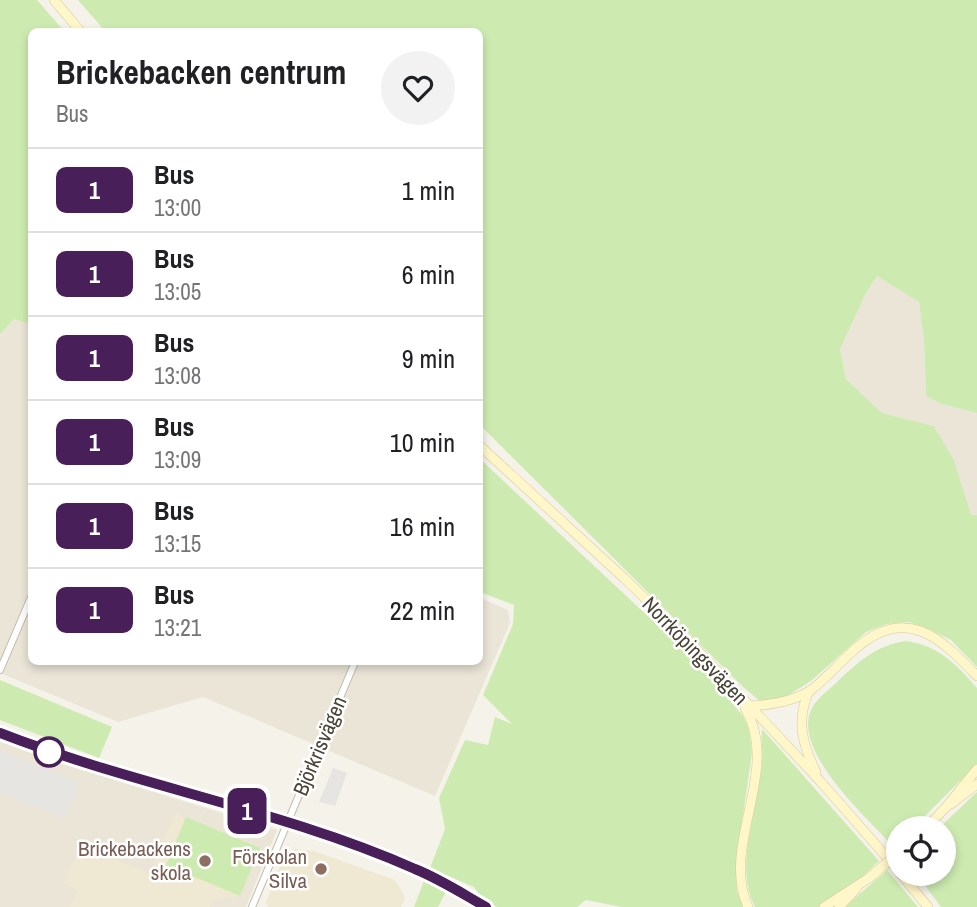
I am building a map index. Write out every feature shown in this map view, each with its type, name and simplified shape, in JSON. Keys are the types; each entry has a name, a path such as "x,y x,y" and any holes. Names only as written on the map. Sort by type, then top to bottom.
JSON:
{"main road":[{"path":"54,0 78,28"},
{"name":"Norrköpingsvägen","path":"483,449 691,643 886,857"},
{"path":"749,706 774,704 810,691 873,634 901,627 931,634 977,676"},
{"path":"810,691 801,715 801,733 805,750 820,782"},
{"path":"737,695 754,722 757,738 756,773 741,866 742,890 748,907"},
{"path":"937,816 977,769"},
{"path":"947,806 977,784"},
{"path":"839,907 886,863"},
{"name":"Norrköpingsvägen","path":"911,886 928,907"},
{"path":"824,907 858,887"}],"street":[{"path":"0,670 28,604"},
{"name":"Björkrisvägen","path":"251,907 354,665"},
{"path":"0,733 116,773 360,847 415,869 486,907"}],"shaded area":[{"path":"877,276 919,301 924,339 926,396 942,404 977,413 977,515 971,516 954,460 934,426 882,413 846,379 840,349 865,295"},
{"path":"14,319 28,323 28,665 483,665 483,599 508,610 510,623 435,796 203,697 118,722 0,673 0,336"},
{"path":"0,740 131,785 277,830 246,907 0,907"},
{"path":"0,750 80,783 65,819 0,792"},
{"path":"333,768 347,773 335,806 319,802"},
{"name":"Brickebackens skola","path":"175,814 260,848 240,896 212,900 210,907 71,907 78,890 65,884 81,845 150,874"},
{"name":"Förskolan Silva","path":"295,849 314,851 395,880 405,899 401,907 268,907 266,902 283,858"}],"green space":[{"path":"0,0 37,0 61,28 28,28 28,323 14,319 0,335"},
{"path":"78,0 977,0 977,413 942,404 926,396 924,339 919,302 877,276 865,295 840,349 846,379 882,413 934,426 954,460 971,515 977,515 977,667 951,640 922,626 908,622 887,624 866,632 811,681 784,698 761,702 483,428 483,28 102,28"},
{"path":"483,462 700,665 743,716 749,728 752,753 736,863 737,891 743,907 621,907 586,900 577,907 497,907 482,898 474,887 430,868 445,829 439,798 465,740 488,745 495,717 512,724 483,695 513,624 514,605 483,593"},
{"path":"896,643 917,643 946,657 977,688 977,764 925,816 886,816 886,839 834,781 812,743 808,725 812,708 817,701 853,667 877,650"},
{"path":"0,680 112,727 99,758 0,720"},
{"path":"762,729 879,861 863,876 819,907 755,907 749,891 747,855 760,779"},
{"path":"977,792 977,907 941,907 926,886 956,886 956,816 952,816"},
{"path":"186,817 260,848 240,896 166,865"},
{"path":"886,871 886,886 900,886 918,907 845,907"},
{"path":"424,881 446,892 438,907 414,907"}],"bus line":[{"name":"1","path":"0,733 49,752 229,805 383,855 426,874 486,907"}],"place":[{"name":"Brickebackens skola","path":"205,861"},
{"name":"Förskolan Silva","path":"321,869"}]}
